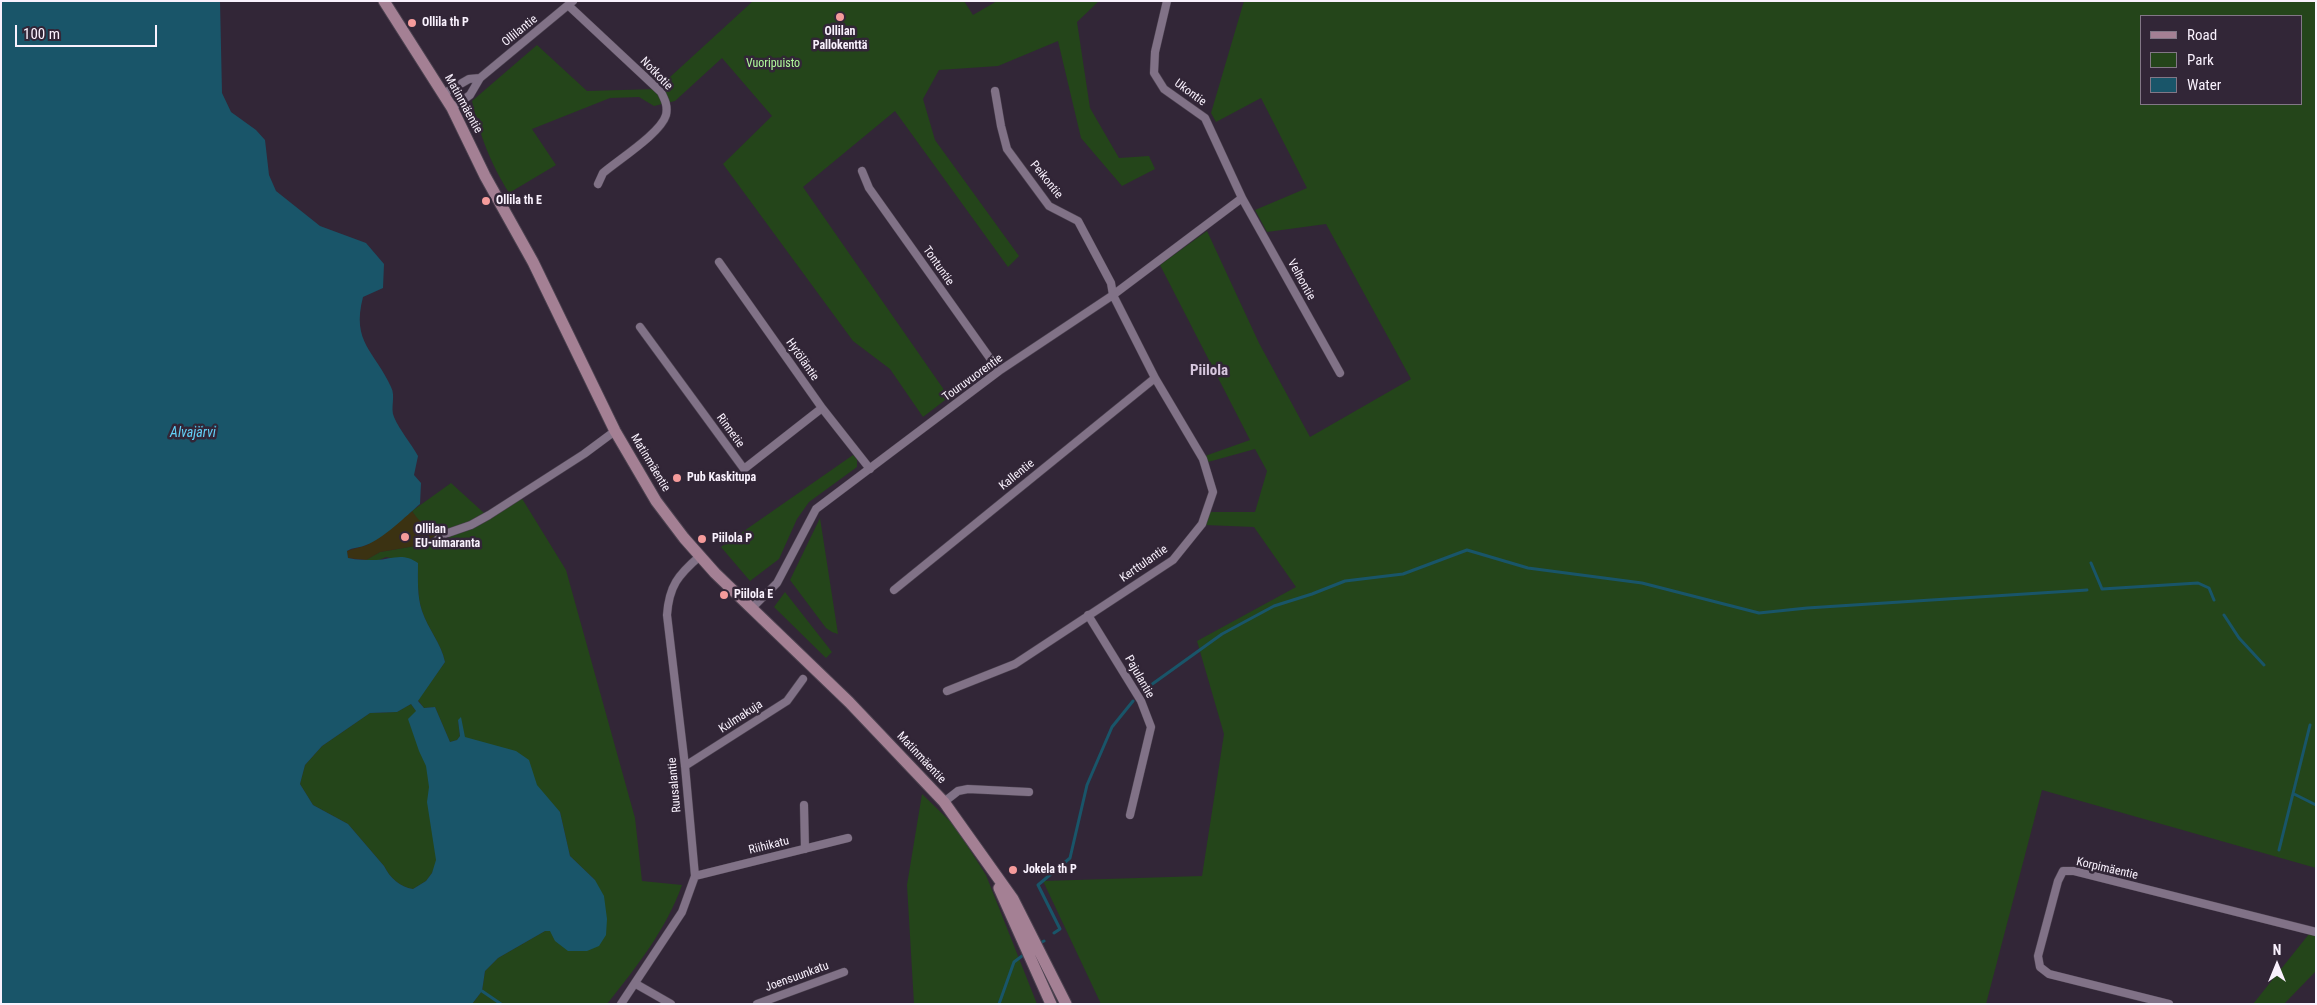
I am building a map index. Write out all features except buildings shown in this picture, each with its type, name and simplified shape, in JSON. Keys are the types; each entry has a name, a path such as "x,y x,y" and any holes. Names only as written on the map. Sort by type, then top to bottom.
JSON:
{"main road":[{"name":"Matinmäentie","path":"384,1 452,108 485,176 533,262 615,431 656,501 700,556 849,702 944,802 991,868 1024,919 1066,1004"},
{"name":"Matinmäentie","path":"991,868 1051,1004"}],"street":[{"name":"Ukontie","path":"1167,1 1155,52 1154,73 1164,89 1205,118 1242,198"},
{"name":"Ollilantie","path":"452,108 470,95 480,78 571,4"},
{"name":"Notkotie","path":"571,4 661,92 666,102 666,115 660,126 603,173 598,184"},
{"name":"Ollilantie","path":"443,94 469,80 480,78"},
{"name":"Peikontie","path":"995,91 1007,149 1049,206 1078,221 1111,283 1113,295"},
{"name":"Tontuntie","path":"862,172 869,188 999,371"},
{"name":"Touruvuorentie","path":"752,608 777,583 816,509 999,371 1113,295 1242,198"},
{"name":"Velhontie","path":"1242,198 1340,373"},
{"name":"Hytöläntie","path":"719,262 822,408 870,469"},
{"name":"Kerttulantie","path":"947,691 1015,664 1173,560 1202,524 1213,492 1203,459 1154,378 1113,295"},
{"name":"Rinnetie","path":"640,327 744,468 822,408"},
{"name":"Kallentie","path":"894,590 1154,378"},
{"path":"437,540 445,534 471,525 489,515 584,454 615,431"},
{"name":"Ruusalantie","path":"621,1004 682,912 695,876 668,615 668,597 678,577 700,556"},
{"name":"Pajulantie","path":"1088,615 1141,701 1151,728 1130,814"},
{"name":"Kulmakuja","path":"685,766 787,700 802,679"},
{"path":"944,802 958,791 968,789 1029,792"},
{"path":"804,806 805,849"},
{"name":"Riihikatu","path":"695,876 848,838"},
{"name":"Korpimäentie","path":"2169,1004 2049,974 2040,968 2038,956 2058,881 2063,871 2074,871 2316,932"},
{"name":"Joensuunkatu","path":"757,1004 844,972"},
{"path":"636,984 671,1004"}],"green space":[{"name":"Vuoripuisto","path":"753,1 964,1 973,15 997,1 1099,1 1077,22 1090,108 1119,158 1149,156 1155,169 1122,186 1081,138 1058,41 998,66 939,70 923,99 935,140 1019,256 1008,267 895,111 803,187 949,397 923,417 890,369 853,341 723,164 772,116 722,58 675,101 654,106 639,97 610,98 532,129 556,165 509,193 486,148 472,101 537,45 587,91 657,89"},
{"path":"1244,1 2316,1 2316,868 2042,790 1986,1004 1101,1004 1043,881 1202,876 1224,734 1197,641 1296,587 1254,527 1205,525 1208,512 1255,512 1267,471 1255,449 1208,462 1205,456 1250,440 1160,265 1207,231 1259,343 1310,437 1411,379 1326,224 1267,232 1255,210 1307,188 1261,98 1216,122 1211,113"},
{"path":"853,455 857,459 857,467 809,502 797,519 779,559 750,581 721,547"},
{"path":"451,483 484,513 518,492 566,570 635,818 642,881 682,885 676,901 659,932 640,962 607,1004 472,1004 482,991 485,971 498,958 545,931 550,931 595,880 570,856 560,812 465,741 458,720 460,736 457,740 450,742 435,707 424,708 418,700 445,662 441,649 420,605 418,563 386,557 379,560 366,560 380,552 421,545 427,547 429,540 445,530 425,526 412,511"},
{"path":"820,518 838,634 826,628 790,580"},
{"path":"785,592 832,652 826,658 774,607"},
{"path":"411,704 416,711 422,736 443,848 432,873 426,881 413,889 400,884 392,878 348,824 313,805 300,784 305,765 322,746 370,713 397,712"},
{"path":"922,794 954,825 986,875 1037,1004 914,1004 907,885"},
{"path":"2309,934 2316,936 2316,971 2284,1004 2253,1004"}],"sand":[{"name":"Ollilan EU-uimaranta","path":"412,511 426,525 446,529 432,538 427,547 421,545 380,552 366,560 348,558 347,551 367,545"}],"water":[{"name":"Alvajärvi","path":"1,1 220,1 222,93 231,112 256,130 265,140 269,175 276,191 320,226 366,243 384,264 383,288 363,297 360,325 362,336 385,375 392,391 394,417 418,456 414,475 421,483 420,504 380,538 347,551 348,558 376,560 402,557 418,563 420,605 441,649 445,662 418,701 424,708 435,707 450,742 457,740 460,736 458,720 461,717 465,737 516,751 529,760 537,785 560,812 570,856 595,880 604,896 607,919 606,935 599,946 587,951 568,951 555,941 550,931 545,931 498,958 485,971 482,991 472,1004 1,1004","holes":["411,704 416,711 408,719 426,766 429,787 427,802 436,860 432,873 426,881 413,889 400,884 392,878 348,824 313,805 300,784 305,765 322,746 370,713 397,712"]}],"waterway":[{"path":"1144,690 1222,634 1274,606 1345,581 1403,574 1467,550 1528,568 1642,583 1759,613 1807,608 2087,590"},
{"path":"2091,563 2102,589 2198,583 2209,588 2214,600"},
{"path":"2224,615 2239,638 2264,665"},
{"path":"1054,933 1060,929 1038,885 1070,858 1087,785 1112,727 1133,701"},
{"path":"2279,850 2310,725"},
{"path":"2294,794 2316,805"},
{"path":"999,1004 1014,962 1022,956"},
{"path":"482,991 501,1004"}],"place":[{"name":"Ollilan Pallokenttä","path":"840,17"},
{"name":"Ollila th P","path":"412,23"},
{"name":"Ollila th E","path":"486,201"},
{"name":"Pub Kaskitupa","path":"677,478"},
{"name":"Ollilan EU-uimaranta","path":"405,537"},
{"name":"Piilola P","path":"702,539"},
{"name":"Piilola E","path":"724,595"},
{"name":"Jokela th P","path":"1013,870"}],"district":[{"name":"Piilola","path":"1209,371"}]}
